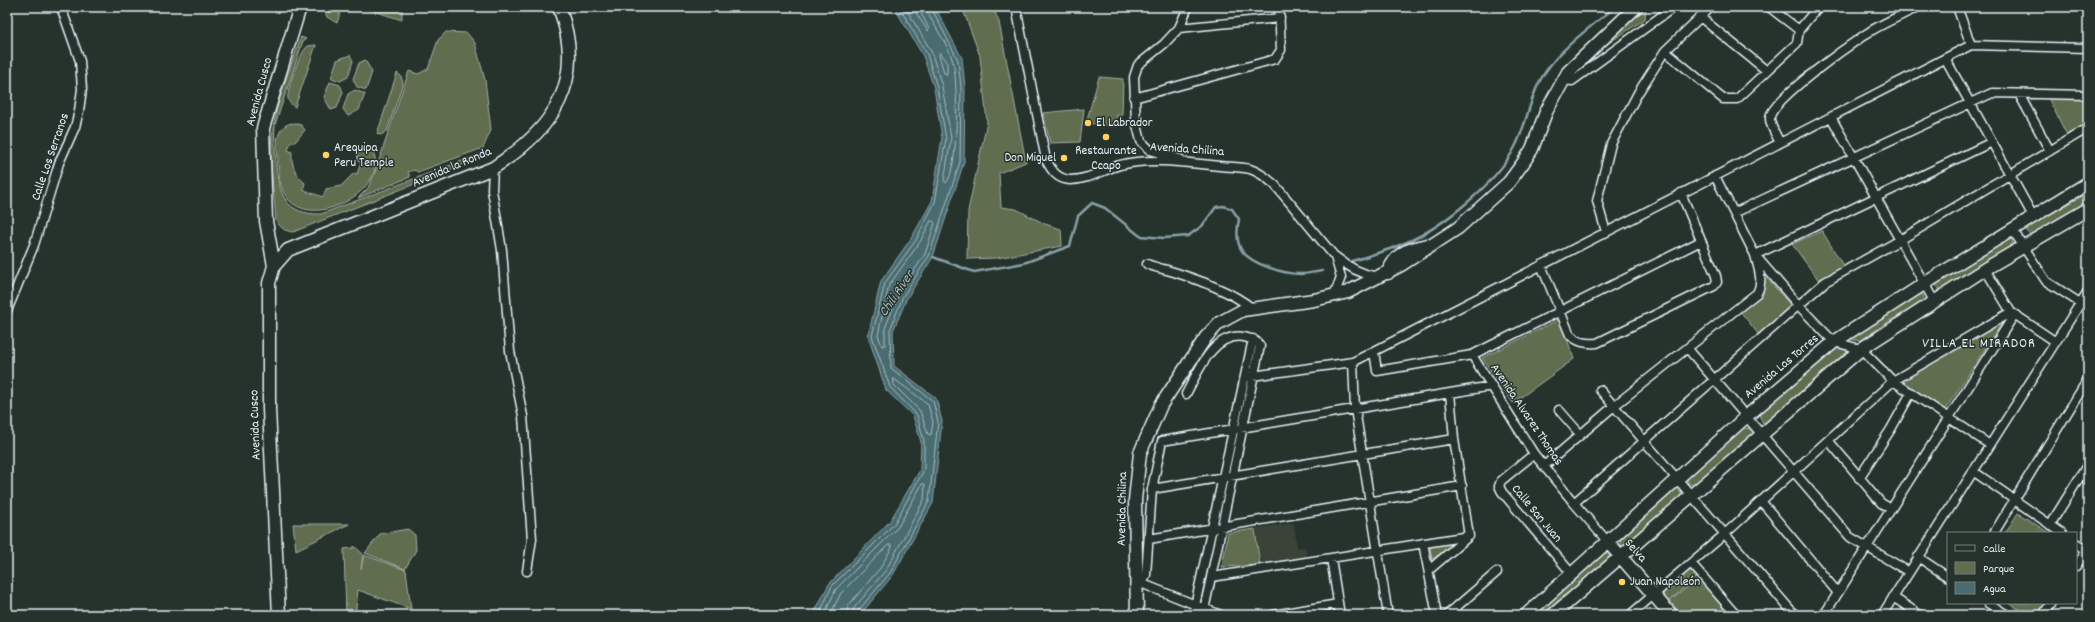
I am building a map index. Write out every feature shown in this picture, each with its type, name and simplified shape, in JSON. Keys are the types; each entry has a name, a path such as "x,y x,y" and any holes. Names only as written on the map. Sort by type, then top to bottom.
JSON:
{"street":[{"name":"Calle Los Serranos","path":"7,311 34,245 59,163 75,127 79,111 82,89 80,61 61,7"},
{"name":"Avenida Cusco","path":"278,615 269,386 269,283 274,266 266,213 263,128 300,7"},
{"name":"Avenida la Ronda","path":"274,266 288,250 492,168 515,154 530,141 546,122 562,97 568,72 570,48 565,24 559,7"},
{"name":"Avenida Chilina","path":"1016,7 1046,160 1052,172 1059,177 1069,180 1079,179 1119,166 1142,161 1194,163 1249,169 1264,175 1276,185 1336,257 1353,270 1363,274 1384,275"},
{"path":"1188,7 1179,28 1164,44 1138,65 1134,77 1134,98 1136,121 1141,141 1150,150 1194,163"},
{"path":"1134,98 1275,59 1281,50 1279,7"},
{"path":"1334,296 1348,292 1384,275 1438,242 1458,228 1509,182 1532,149 1546,112 1563,80 1578,61 1636,7"},
{"path":"1563,80 1572,81 1674,7"},
{"path":"1606,232 1597,202 1611,144 1638,93 1665,51 1711,7"},
{"path":"1769,7 1799,30"},
{"path":"1665,51 1723,99 1737,99 1797,43 1799,30 1818,7"},
{"path":"1780,143 1771,124 1770,118 1772,112 1792,90 1867,33 1918,7"},
{"path":"1957,7 1971,45"},
{"path":"1700,17 1767,71"},
{"path":"1179,28 1280,18"},
{"path":"1245,377 1352,362 1971,45 2088,48"},
{"path":"1945,58 2034,216"},
{"path":"1734,213 1992,93 2088,96"},
{"path":"2019,94 2050,151"},
{"path":"1831,116 1934,301"},
{"path":"1574,503 1825,282 1900,240 2088,128"},
{"path":"1755,255 1992,142"},
{"path":"492,168 492,190 502,250 510,351 523,416 532,538 527,571"},
{"path":"1715,176 1755,255 1798,306 1834,342 1860,349 1893,381 1990,445"},
{"name":"Avenida Las Torres","path":"1526,615 1747,416 1834,342 2012,229 2088,184"},
{"path":"1541,265 1570,335 1573,338 1587,344 1596,343 1714,286 1717,282 1716,276 1681,193"},
{"path":"1553,615 1860,349 1985,269 2088,209"},
{"path":"2012,229 2046,280 2080,303"},
{"path":"269,235 288,250"},
{"path":"1374,351 1377,371 1472,355 1701,241"},
{"path":"1544,466 1614,406 1757,293 1761,287 1755,255"},
{"name":"Avenida Chilina","path":"1137,615 1140,583 1135,500 1137,470 1148,433 1161,405 1206,337 1219,323 1243,310 1334,296 1341,277 1336,257"},
{"path":"1148,264 1161,270 1174,272 1234,295 1253,309"},
{"path":"1985,269 2012,314 2056,342"},
{"path":"1882,615 2088,291"},
{"path":"1630,615 1726,533 1893,381 2012,314"},
{"path":"1824,615 1949,418 2012,314"},
{"path":"1186,394 1206,357 1226,339 1236,336 1253,339 1260,346 1204,612"},
{"path":"1193,615 1253,339"},
{"path":"1688,349 1762,433 1850,537 1909,572"},
{"name":"Avenida Alvarez Thomas","path":"1472,355 1534,454 1608,542"},
{"path":"1352,362 1354,409 1388,615"},
{"path":"1995,532 2088,379"},
{"path":"1221,615 1204,612 1195,605 1140,583 1146,575 1152,489 1162,441 1492,386"},
{"path":"1600,390 1726,533 1795,615"},
{"path":"1450,393 1454,439 1469,536"},
{"path":"1859,478 1891,429 1911,393"},
{"path":"1559,410 1580,434"},
{"path":"1152,489 1454,439"},
{"path":"1828,440 1880,503 1891,509"},
{"name":"Calle San Juan","path":"1534,454 1501,481 1499,486 1502,492 1572,574"},
{"path":"2050,525 2088,464"},
{"path":"1973,471 2060,532"},
{"path":"1149,538 1462,486"},
{"path":"1761,501 1838,592"},
{"path":"1212,577 1469,536"},
{"path":"1428,570 1469,536"},
{"name":"Selva","path":"1608,542 1671,615"},
{"path":"1424,543 1437,615"},
{"path":"2077,544 2088,550 2077,565"},
{"path":"1918,557 1947,576"},
{"path":"1331,558 1340,615"},
{"path":"1691,563 1736,615"},
{"path":"1447,615 1497,572"},
{"path":"1893,598 1920,615"},
{"path":"1273,615 1338,604"},
{"path":"1990,604 2006,615"},
{"path":"2043,615 2050,604"}],"shaded area":[{"path":"1294,523 1297,548 1305,547 1307,559 1261,565 1256,528"}],"green space":[{"path":"323,7 342,7 337,23 327,17"},
{"path":"361,7 402,7 402,20"},
{"path":"962,7 993,7 999,22 1026,162 999,173 1001,207 1016,209 1045,224 1061,229 1062,246 997,258 967,259 968,211 987,122 980,56"},
{"path":"1640,7 1646,7 1645,19 1583,60"},
{"path":"446,32 467,33 475,43 485,80 491,130 483,148 418,172 414,170 408,172 410,177 358,198 368,188 374,175 409,71 418,74 428,69 438,40"},
{"path":"301,37 306,39 303,41 275,125 277,173 282,192 291,206 299,211 321,214 488,151 488,155 293,232 283,229 276,221 271,167 272,135 280,97"},
{"path":"316,45 295,107 292,105 288,97 298,61 308,46"},
{"path":"350,55 353,61 348,77 340,81 331,78 337,60"},
{"path":"365,60 372,72 366,90 357,87 353,79 359,63"},
{"path":"397,73 401,76 403,83 387,131 381,135 377,134"},
{"path":"1099,77 1123,79 1122,116 1117,115 1115,126 1086,123"},
{"path":"330,82 340,85 343,92 337,108 331,110 324,97"},
{"path":"355,90 365,94 359,110 348,116 343,109 348,94"},
{"path":"2048,98 2088,99 2088,123 2067,135"},
{"path":"1084,109 1080,142 1050,143 1043,113"},
{"path":"292,123 301,125 305,130 295,142 291,141 288,150 292,152 292,161 296,173 305,183 303,190 323,197 326,189 341,186 354,173 357,174 361,163 358,161 357,147 366,147 373,152 375,166 370,180 359,193 343,203 326,209 309,210 294,204 283,191 281,186 277,145 278,136 284,126"},
{"path":"2088,193 2088,205 2031,236 2027,231 2027,227"},
{"path":"1822,231 1844,267 1820,282 1792,244"},
{"path":"2009,239 2012,240 2014,249 1944,290 1940,290 1936,285 1937,282"},
{"path":"1764,275 1792,307 1759,335 1740,311 1763,295"},
{"path":"1919,292 1923,295 1925,302 1889,321 1860,341 1850,339 1849,335"},
{"path":"1560,319 1574,359 1513,403 1482,358"},
{"path":"2004,320 1945,410 1902,381"},
{"path":"1835,346 1847,349 1848,354 1766,423 1763,423 1759,415"},
{"path":"1744,428 1752,429 1755,432 1754,438 1695,486 1688,483 1687,477"},
{"path":"1674,488 1678,489 1683,497 1627,546 1621,546 1620,537"},
{"path":"2018,513 2047,532 2006,532"},
{"path":"293,524 349,524 296,550"},
{"path":"408,529 415,535 416,550 405,569 365,553 380,534"},
{"path":"1255,529 1260,565 1222,567 1228,533"},
{"path":"1461,541 1432,559 1430,546"},
{"path":"354,546 363,554 361,569 364,555 406,570 411,609 358,590 356,608 357,615 346,615 344,549 354,548"},
{"path":"1605,553 1611,556 1611,559 1546,615 1532,615 1601,554"},
{"path":"1689,567 1697,577 1669,601 1681,615 1674,615 1656,594"},
{"path":"1699,578 1724,609 1718,615 1682,615 1670,601"},
{"path":"2010,604 2044,604 2037,615 2027,615"}],"water":[{"name":"Chili River","path":"894,7 935,7 962,58 965,87 964,162 933,257 907,298 893,331 894,366 936,398 942,421 933,503 893,575 860,615 815,615 815,611 829,584 890,521 920,470 921,442 913,416 886,390 868,336 881,281 912,237 932,201 942,138 934,88 923,56"}],"waterway":[{"path":"1352,261 1394,248 1421,235 1437,226 1468,202 1507,161 1523,128 1536,89 1546,71 1569,45 1615,7"},
{"path":"933,257 974,272 1024,263 1070,246 1078,216 1092,203 1105,208 1140,236 1164,238 1188,236 1202,226 1216,207 1223,206 1232,209 1239,219 1239,245 1243,252 1254,261 1270,268 1294,274 1306,274 1322,271"}],"place":[{"name":"El Labrador","path":"1088,123"},
{"name":"Restaurante Ccapo","path":"1106,137"},
{"name":"Arequipa Peru Temple","path":"326,155"},
{"name":"Don Miguel","path":"1064,158"},
{"name":"Juan Napoleón","path":"1622,582"}],"district":[{"name":"VILLA EL MIRADOR","path":"1979,344"}]}
